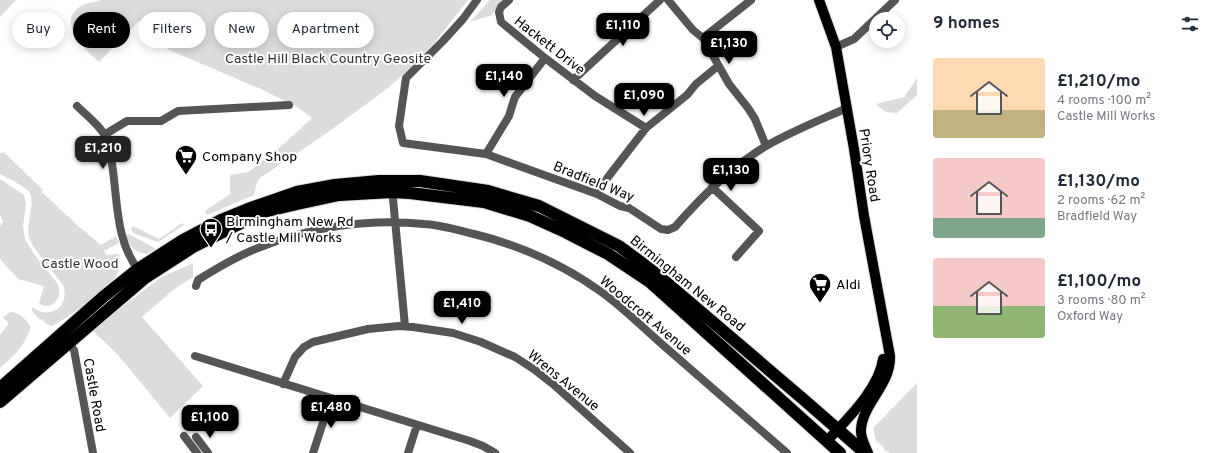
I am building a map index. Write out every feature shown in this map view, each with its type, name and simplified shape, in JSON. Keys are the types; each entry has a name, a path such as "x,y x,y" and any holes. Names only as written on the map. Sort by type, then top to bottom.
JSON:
{"highway":[{"name":"Birmingham New Road","path":"0,388 103,297 141,273 263,212 339,195 420,181 495,193 539,206 619,246 653,271 865,453"},
{"name":"Birmingham New Road","path":"392,187 410,192 484,202 530,216 608,254 650,282 840,453"},
{"name":"Birmingham New Road","path":"0,402 68,343 141,273"}],"main road":[{"name":"Priory Road","path":"819,0 836,47 890,363 887,374 865,415 861,429 864,444 868,453"},
{"name":"Priory Road","path":"826,441 874,386 882,368 886,337"}],"street":[{"name":"Bradfield Way","path":"477,0 444,41 406,78 400,126 403,143 486,154 597,194 620,206 629,208 661,229 668,230 675,227 712,187 766,146 794,131 847,108"},
{"name":"Hackett Drive","path":"509,0 501,7 499,12 502,22 573,80 595,96 646,128"},
{"path":"573,80 660,0"},
{"path":"668,0 693,30 703,38 729,84 755,119 766,146"},
{"path":"703,38 751,0"},
{"path":"836,47 854,39 895,0"},
{"path":"486,154 509,116 515,97 545,58"},
{"path":"597,194 608,177 646,128 687,95 696,84 718,66"},
{"path":"104,135 127,121 162,121 178,111 289,105"},
{"path":"77,106 107,139 122,236 126,247 141,273"},
{"path":"392,187 405,326"},
{"path":"712,187 759,231 736,257"},
{"name":"Woodcroft Avenue","path":"196,286 198,280 223,264 258,248 314,231 352,225 396,222 426,224 493,238 530,252 564,269 600,291 787,453"},
{"name":"Wrens Avenue","path":"283,384 295,357 313,342 368,329 405,326 453,333 481,342 515,358 535,370 553,384 630,453"},
{"name":"Castle Road","path":"68,343 74,350 93,453"},
{"path":"195,356 470,441 495,453"},
{"path":"313,453 330,398"},
{"path":"408,453 417,425"},
{"path":"184,436 196,453"},
{"path":"196,437 208,453"}],"green space":[{"path":"0,0 16,0 0,17"},
{"name":"Castle Hill Black Country Geosite","path":"101,0 468,0 435,42 415,64 388,88 324,135 260,178 257,182 254,195 207,215 205,211 230,194 230,175 248,172 277,150 312,118 297,107 261,89 167,48 206,48 206,12 138,12 138,22 130,30 130,12 75,12 87,3"},
{"path":"490,0 502,0 492,15 470,22"},
{"name":"Castle Hill Black Country Geosite","path":"73,15 73,31 72,28 71,20"},
{"name":"Castle Hill Black Country Geosite","path":"85,48 113,48 99,62"},
{"path":"917,78 917,95 897,113 885,112 876,104 904,97"},
{"name":"Castle Wood","path":"0,152 4,152 43,190 42,192 101,245 116,236 119,243 104,251 107,255 119,254 119,268 114,280 88,302 52,326 46,324 42,319 40,320 32,311 32,307 39,311 46,312 52,312 57,309 64,299 65,293 63,285 40,255 29,237 28,231 31,205 30,194 21,185 0,174"},
{"path":"0,179 24,195 26,204 23,226 25,239 34,254 57,283 59,288 56,301 49,306 44,306 39,303 44,286 18,279 0,259 0,227 3,221 0,215"},
{"path":"182,223 184,225 158,242 133,233 131,229 133,226 159,239"},
{"path":"129,234 156,249 146,254 135,250 127,239 126,235"},
{"path":"193,263 193,277 173,290 142,317 203,386 170,418 118,355 92,330 160,278"},
{"path":"11,312 20,315 31,327 26,339 18,350 0,368 0,335 9,323 3,318"},
{"path":"917,383 917,453 890,453 884,450 884,447 876,441 873,428"}],"place":[{"name":"Company Shop","path":"186,176"},
{"name":"Birmingham New Rd / Castle Mill Works","path":"211,248"},
{"name":"Aldi","path":"820,304"}]}
